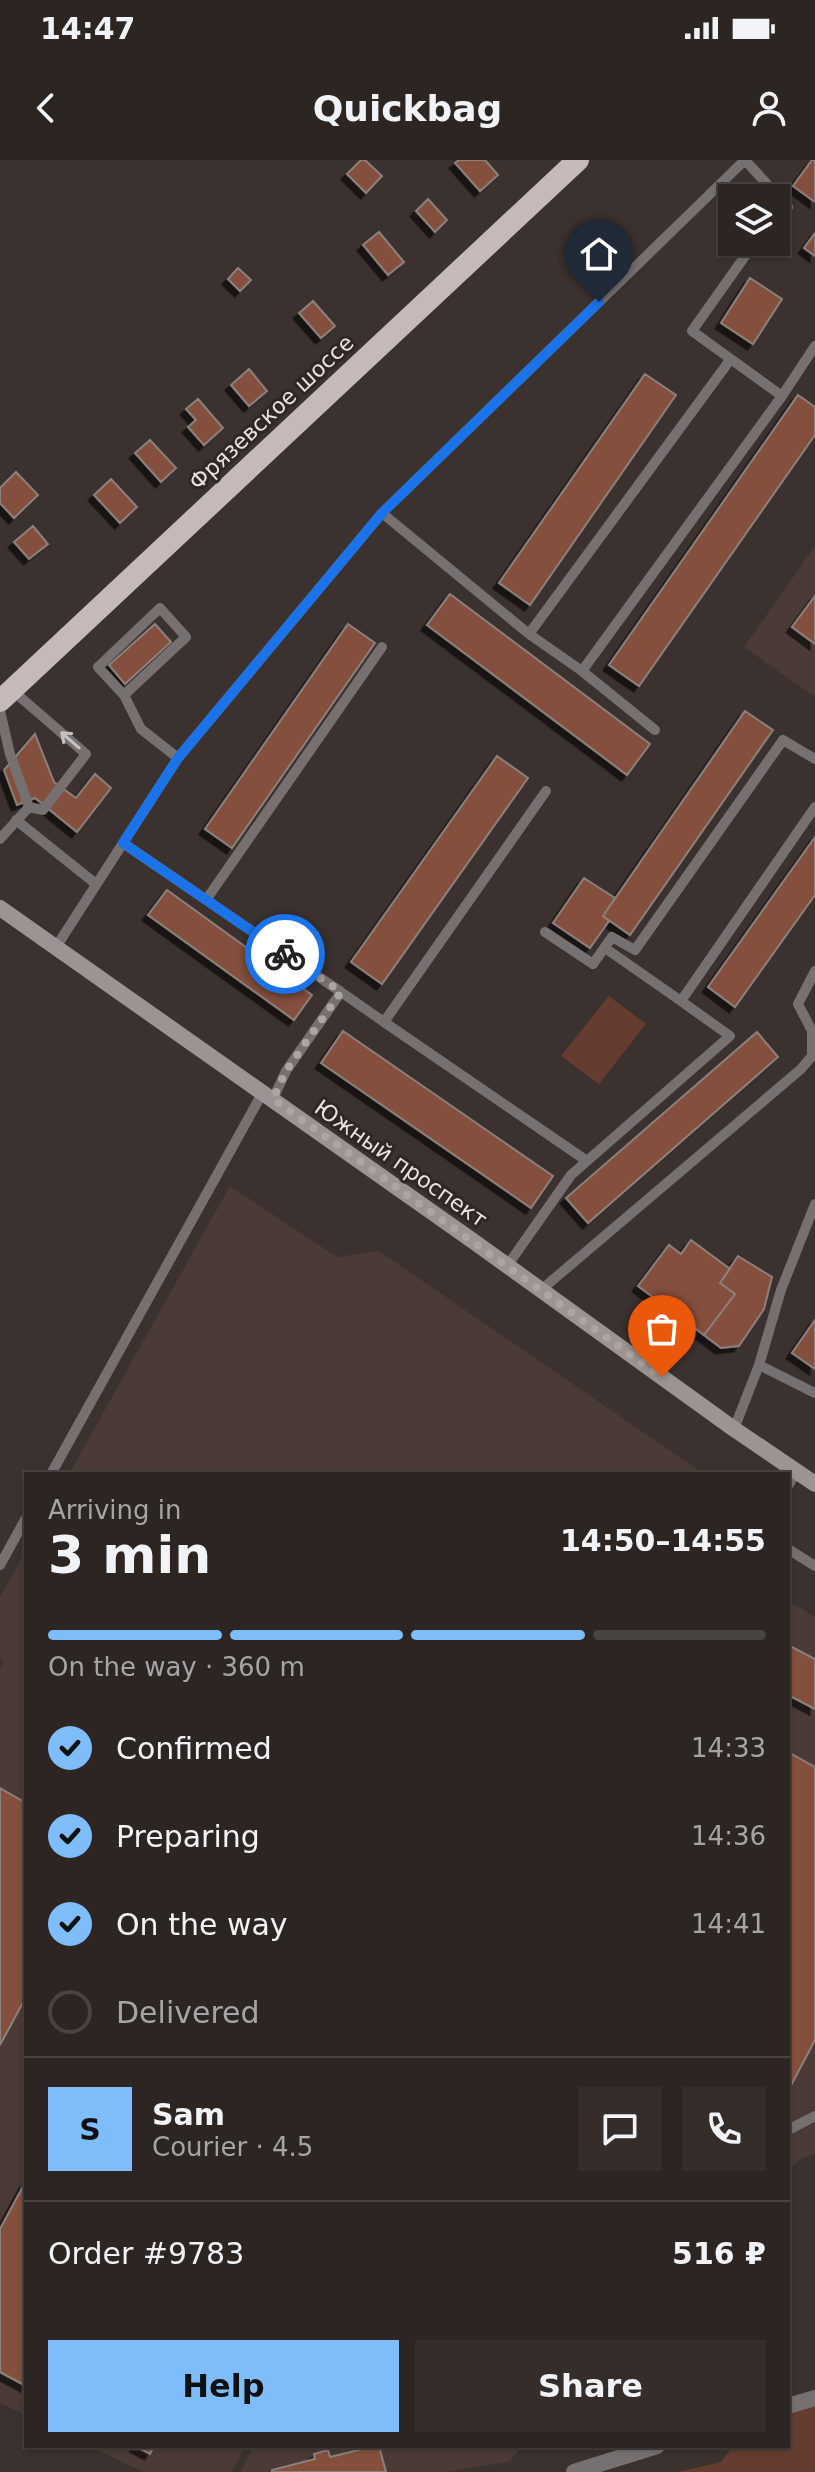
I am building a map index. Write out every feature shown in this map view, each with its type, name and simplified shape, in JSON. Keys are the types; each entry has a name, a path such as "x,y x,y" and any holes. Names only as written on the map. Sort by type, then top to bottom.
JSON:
{"highway":[{"name":"Фрязевское шоссе","path":"6,695 578,160"}],"main road":[{"name":"Южный проспект","path":"0,908 541,1290 734,1429 784,1472"},
{"name":"Южный проспект","path":"792,1479 815,1484"}],"street":[{"path":"790,2405 815,2398"},
{"path":"574,2472 651,2448"}],"lane":[{"path":"720,184 745,160 767,184"},
{"path":"56,947 178,758 382,513 718,186"},
{"path":"745,256 692,331 782,396"},
{"path":"582,671 815,346"},
{"path":"529,634 730,360"},
{"path":"382,513 529,634 582,671 655,730"},
{"path":"124,695 186,637 160,608 98,667 124,695 141,729 178,758"},
{"path":"206,900 382,647"},
{"path":"6,695 86,754 43,810 29,807"},
{"path":"0,711 10,754 29,807"},
{"path":"545,932 593,964 612,937 635,950 783,740 815,759"},
{"path":"384,1022 546,791"},
{"path":"0,839 29,807"},
{"path":"681,1001 815,807"},
{"path":"16,820 96,884"},
{"path":"123,843 587,1161"},
{"path":"507,1266 571,1175 730,1036 605,948"},
{"path":"541,1290 801,1069 812,1056 812,1031 798,1004 815,971"},
{"path":"52,1472 268,1096 341,992"},
{"path":"734,1429 759,1365 781,1290 815,1204"},
{"path":"759,1365 815,1393"},
{"path":"0,1565 24,1522"},
{"path":"790,1550 815,1566"},
{"path":"790,2129 815,2116"}],"shaded area":[{"path":"815,546 815,697 744,647"},
{"path":"609,996 646,1024 599,1084 561,1056"},
{"path":"230,1186 337,1257 379,1251 701,1472 70,1472"},
{"path":"24,1555 24,2414 0,2403 0,1668 4,1661 0,1658 0,1597"},
{"path":"790,1602 815,1617 815,2154 800,2159 790,2169"},
{"path":"815,2398 815,2472 678,2472 721,2462 732,2448 790,2448 790,2405"},
{"path":"93,2448 244,2448 232,2472 143,2472"},
{"path":"252,2448 521,2448 508,2462 446,2472 241,2472"}],"building":[{"path":"361,160 365,160 382,176 366,193 347,174"},
{"path":"459,160 485,160 498,175 480,191 455,163"},
{"path":"815,160 815,202 793,186"},
{"path":"428,199 447,220 435,232 416,211"},
{"path":"379,232 404,262 388,275 363,245"},
{"path":"815,233 815,256 804,248"},
{"path":"238,268 251,280 240,291 228,279"},
{"path":"750,278 782,299 753,344 721,323"},
{"path":"313,301 335,326 321,338 299,313"},
{"path":"249,369 267,391 249,406 231,385"},
{"path":"645,374 676,395 530,605 499,583"},
{"path":"798,395 815,407 815,435 639,686 609,665"},
{"path":"198,399 223,428 204,445 188,427 196,420 186,409"},
{"path":"150,440 176,468 161,482 135,453"},
{"path":"16,472 38,495 14,518 0,503 0,488"},
{"path":"111,479 137,507 120,523 94,495"},
{"path":"33,526 48,544 29,559 14,542"},
{"path":"450,594 650,744 627,775 427,625"},
{"path":"815,596 815,644 792,627"},
{"path":"155,624 171,642 125,684 109,665"},
{"path":"348,624 375,643 232,848 205,829"},
{"path":"745,711 773,730 630,935 603,916"},
{"path":"35,734 54,782 76,798 95,774 111,788 77,832 35,798 17,805 4,770"},
{"path":"497,756 528,778 382,984 351,962"},
{"path":"815,837 815,895 735,1007 708,987"},
{"path":"584,878 615,898 603,916 609,921 590,948 553,923"},
{"path":"167,890 312,995 294,1020 148,915"},
{"path":"343,1031 553,1176 531,1208 321,1063"},
{"path":"757,1032 778,1057 588,1223 566,1198"},
{"path":"691,1240 730,1269 720,1283 735,1294 704,1335 638,1286 669,1245 681,1254"},
{"path":"738,1256 772,1277 764,1309 739,1346 721,1348 704,1335 735,1294 720,1283"},
{"path":"815,1320 815,1369 792,1353"},
{"path":"790,1646 815,1659 815,1709 790,1696"},
{"path":"790,1753 815,1767 815,2040 790,2087"},
{"path":"0,1788 24,1802 24,2001 0,2045"},
{"path":"24,2185 24,2385 0,2372 0,2229"},
{"path":"139,2448 153,2448 150,2454"},
{"path":"380,2448 386,2472 272,2472 315,2459 314,2454 328,2450 330,2457"}],"way so far":[{"path":"285,954 341,992 286,1071 273,1099 662,1377"}],"route":[{"path":"285,954 123,843 178,758 382,513 599,302"}]}
